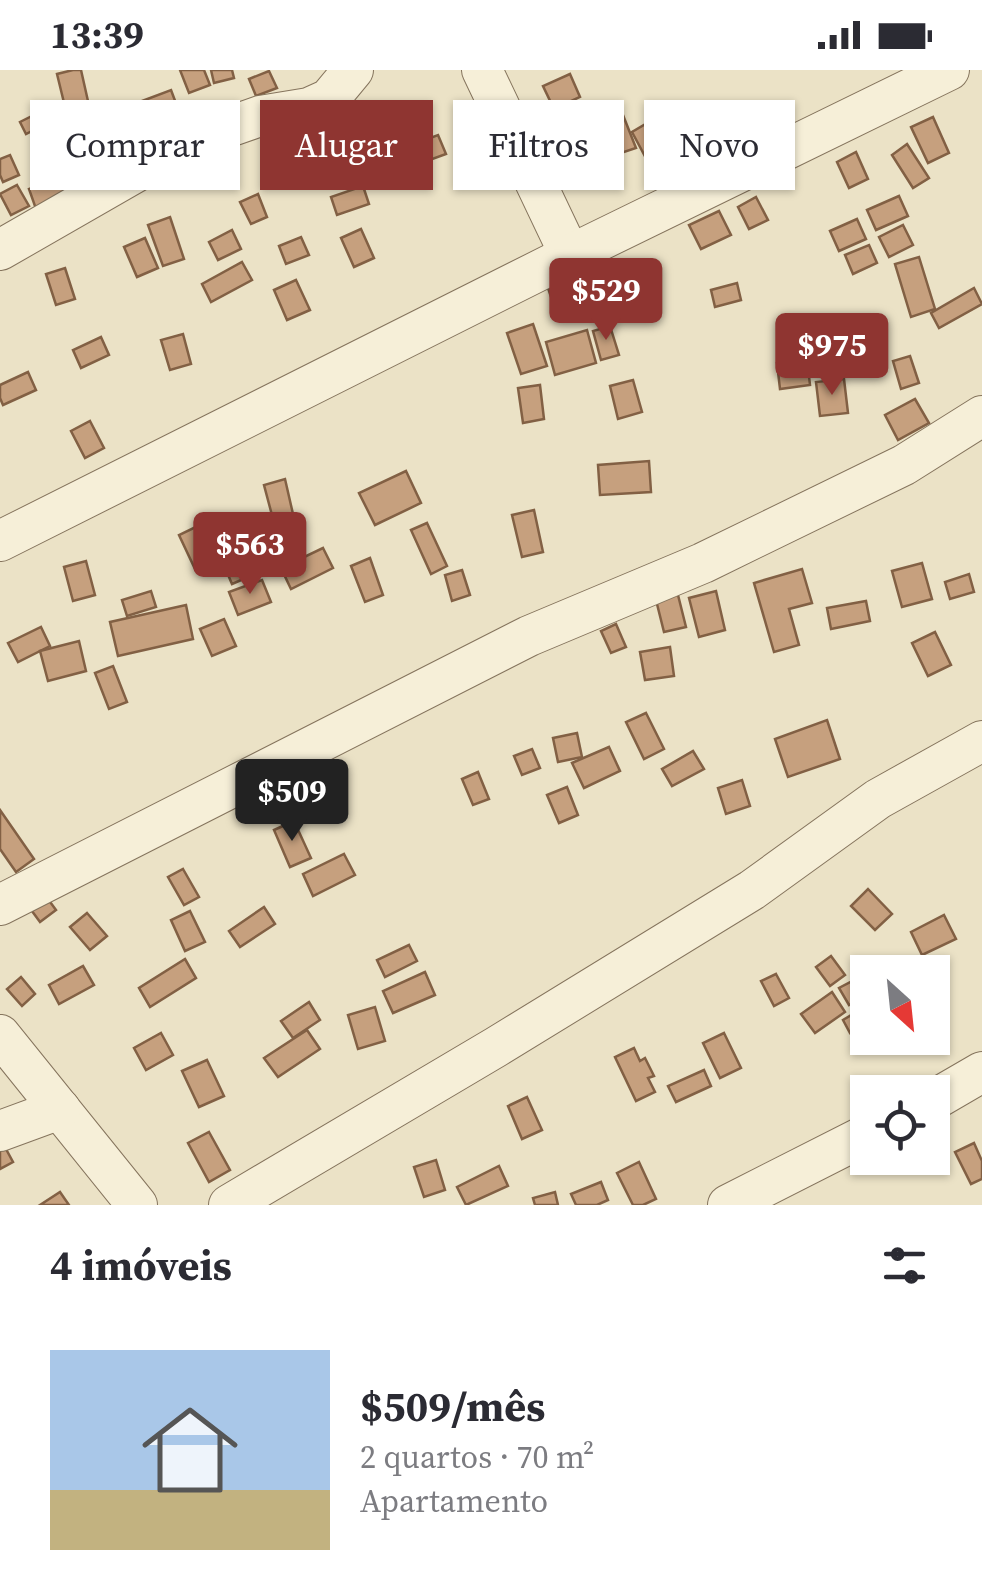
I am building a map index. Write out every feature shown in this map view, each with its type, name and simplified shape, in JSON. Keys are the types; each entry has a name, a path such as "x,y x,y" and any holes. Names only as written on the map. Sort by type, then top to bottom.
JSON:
{"street":[{"path":"0,250 162,157 260,116 309,108 329,99 353,70"},
{"path":"482,70 570,255"},
{"path":"0,541 948,70"},
{"path":"0,905 529,636 703,563 904,465 982,416"},
{"path":"229,1205 752,890 878,799 982,742"},
{"path":"0,1034 137,1205"},
{"path":"950,1090 982,1072"},
{"path":"0,1131 60,1109"},
{"path":"728,1205 850,1143"}],"building":[{"path":"81,70 88,100 63,100 57,74"},
{"path":"180,70 204,70 210,85 189,93"},
{"path":"211,70 232,70 234,78 214,83"},
{"path":"269,71 277,88 256,96 249,79"},
{"path":"570,74 580,97 550,100 543,86"},
{"path":"171,90 175,100 145,100"},
{"path":"30,117 30,132 26,134 20,122"},
{"path":"933,117 949,153 928,163 911,127"},
{"path":"624,118 636,148 624,152"},
{"path":"644,125 644,154 632,132"},
{"path":"438,135 446,154 433,159 433,137"},
{"path":"907,144 929,178 913,188 892,155"},
{"path":"856,152 868,179 849,188 837,162"},
{"path":"10,155 19,175 3,182 0,159"},
{"path":"17,185 29,206 11,215 0,194"},
{"path":"29,189 66,190 68,197 36,209"},
{"path":"364,190 369,204 337,215 331,197"},
{"path":"258,194 267,217 251,224 240,202"},
{"path":"899,196 908,216 876,230 867,210"},
{"path":"756,197 768,220 749,229 738,207"},
{"path":"719,211 731,235 701,249 689,225"},
{"path":"170,217 184,259 163,266 148,225"},
{"path":"857,219 866,239 839,251 830,231"},
{"path":"903,225 913,245 889,257 879,237"},
{"path":"361,229 374,258 354,267 341,238"},
{"path":"232,230 241,249 218,260 209,242"},
{"path":"301,237 309,255 286,264 279,246"},
{"path":"145,238 158,268 137,277 124,247"},
{"path":"869,245 877,263 853,274 845,255"},
{"path":"919,257 935,309 911,317 895,264"},
{"path":"242,262 252,280 211,302 202,284"},
{"path":"65,268 75,299 56,305 46,274"},
{"path":"296,280 310,310 287,320 274,290"},
{"path":"568,281 574,299 554,306 548,288"},
{"path":"737,283 741,300 715,307 711,290"},
{"path":"974,288 982,304 939,328 931,313"},
{"path":"533,324 547,366 521,374 507,333"},
{"path":"610,326 619,355 601,360 593,331"},
{"path":"587,330 596,363 555,375 546,342"},
{"path":"183,334 191,364 170,370 161,340"},
{"path":"101,337 109,355 81,368 73,350"},
{"path":"910,356 919,383 901,389 893,361"},
{"path":"807,359 810,385 780,389 777,363"},
{"path":"28,372 36,390 3,405 0,385"},
{"path":"844,379 848,413 820,416 816,382"},
{"path":"633,380 642,412 618,419 610,386"},
{"path":"540,385 544,419 523,423 518,388"},
{"path":"915,399 929,423 898,440 885,415"},
{"path":"90,421 104,448 85,458 71,431"},
{"path":"649,461 651,492 600,495 598,465"},
{"path":"406,471 421,503 375,525 359,493"},
{"path":"285,479 293,514 273,519 264,485"},
{"path":"534,510 543,552 522,557 512,515"},
{"path":"204,523 220,558 195,569 179,535"},
{"path":"427,523 447,566 431,574 411,530"},
{"path":"269,534 281,563 232,584 220,556"},
{"path":"323,548 333,568 291,589 281,568"},
{"path":"370,558 383,595 365,602 351,566"},
{"path":"86,561 95,595 73,601 64,567"},
{"path":"922,563 932,599 902,607 892,571"},
{"path":"802,569 812,603 789,609 799,645 774,652 754,583"},
{"path":"462,570 470,595 452,601 445,575"},
{"path":"969,574 974,592 950,599 945,582"},
{"path":"262,580 271,602 238,615 229,592"},
{"path":"151,591 156,607 127,616 122,600"},
{"path":"677,591 686,627 664,632 655,596"},
{"path":"716,591 725,630 699,637 689,598"},
{"path":"866,601 870,621 831,629 827,608"},
{"path":"186,605 193,639 118,656 110,622"},
{"path":"224,619 236,646 212,656 200,629"},
{"path":"616,624 626,647 611,653 601,631"},
{"path":"41,627 50,646 18,662 8,643"},
{"path":"935,632 951,665 928,676 912,643"},
{"path":"79,641 86,671 48,681 40,651"},
{"path":"670,647 674,676 645,680 640,652"},
{"path":"113,666 127,702 109,709 95,673"},
{"path":"646,713 664,749 644,759 626,722"},
{"path":"827,720 840,759 788,777 775,739"},
{"path":"577,733 582,757 558,762 553,738"},
{"path":"609,747 620,771 584,788 572,763"},
{"path":"532,749 540,768 522,775 514,756"},
{"path":"693,751 704,769 672,786 662,769"},
{"path":"478,772 489,799 473,805 462,779"},
{"path":"742,780 750,806 726,814 718,788"},
{"path":"567,787 578,815 559,823 547,795"},
{"path":"0,810 34,859 16,872 0,849"},
{"path":"294,821 311,858 290,867 274,830"},
{"path":"344,854 355,875 313,896 303,874"},
{"path":"183,869 199,897 184,905 168,877"},
{"path":"868,889 892,914 875,930 851,906"},
{"path":"45,895 56,910 40,922 29,907"},
{"path":"264,907 275,924 240,947 229,931"},
{"path":"190,911 205,942 185,951 171,920"},
{"path":"87,913 107,936 90,950 70,927"},
{"path":"944,915 956,939 922,955 911,932"},
{"path":"409,945 417,961 385,977 377,960"},
{"path":"831,956 845,975 830,986 816,967"},
{"path":"185,959 196,978 150,1007 139,988"},
{"path":"83,966 94,985 59,1004 49,985"},
{"path":"425,972 435,995 393,1013 383,991"},
{"path":"776,974 789,998 774,1006 761,981"},
{"path":"21,977 35,994 22,1006 7,989"},
{"path":"850,982 850,1004 849,1005 839,988"},
{"path":"832,992 845,1012 815,1033 801,1014"},
{"path":"309,1002 320,1020 293,1038 281,1021"},
{"path":"375,1007 385,1041 358,1049 348,1015"},
{"path":"307,1030 320,1049 278,1077 264,1058"},
{"path":"161,1033 173,1055 146,1070 134,1048"},
{"path":"724,1033 741,1068 720,1078 703,1043"},
{"path":"634,1048 640,1061 645,1058 654,1076 648,1078 655,1092 636,1101 615,1057"},
{"path":"207,1060 224,1096 199,1107 182,1071"},
{"path":"704,1070 711,1086 676,1102 668,1086"},
{"path":"527,1097 542,1130 522,1139 508,1106"},
{"path":"209,1132 230,1170 209,1182 188,1143"},
{"path":"0,1138 13,1162 0,1169"},
{"path":"974,1143 982,1161 982,1179 971,1184 955,1152"},
{"path":"436,1160 445,1190 424,1197 414,1167"},
{"path":"639,1162 656,1199 633,1205 617,1173"},
{"path":"499,1166 508,1186 466,1205 457,1187"},
{"path":"601,1182 608,1200 597,1205 576,1205 571,1194"},
{"path":"60,1192 69,1205 40,1205"},
{"path":"555,1192 558,1205 535,1205 533,1198"}]}
